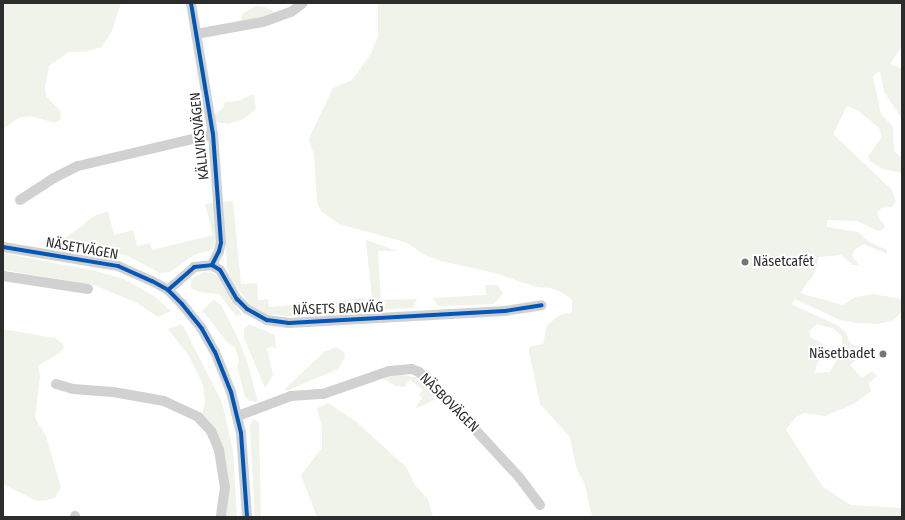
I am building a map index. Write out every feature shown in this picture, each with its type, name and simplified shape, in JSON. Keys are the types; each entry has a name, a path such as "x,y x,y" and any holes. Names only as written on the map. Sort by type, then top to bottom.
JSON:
{"street":[{"name":"KÄLLVIKSVÄGEN","path":"191,3 213,134 221,242 219,252 212,265"},
{"path":"196,34 262,22 291,12 303,3"},
{"name":"KÄLLVIKSVÄGEN","path":"20,200 54,178 78,166 213,134"},
{"name":"NÄSETVÄGEN","path":"3,247 118,266 168,290 202,329 215,352 238,416 247,517"},
{"path":"168,290 194,267 212,265"},
{"name":"NÄSETS BADVÄG","path":"212,265 220,270 237,299 247,309 258,316 277,322 504,311 542,305"},
{"path":"3,276 88,289"},
{"name":"NÄSBOVÄGEN","path":"238,416 291,396 323,394 389,371 412,369 419,372 451,403 514,472 540,505"},
{"path":"56,384 73,389 113,392 164,401 198,417 211,432 219,450 225,487 221,517"}],"shaded area":[{"path":"3,3 121,3 112,31 102,47 84,52 69,52 49,66 45,87 46,96 60,111 61,119 55,123 30,116 18,118 3,129"},
{"path":"378,3 902,3 902,47 890,64 902,69 902,119 884,92 880,71 873,76 881,114 893,127 894,151 902,158 902,173 882,169 870,161 868,156 882,137 879,128 859,111 847,106 833,134 892,190 896,201 892,207 882,208 878,212 878,217 885,226 884,229 878,231 857,221 827,220 827,227 858,232 869,242 887,250 887,254 864,244 854,250 852,255 859,265 853,265 841,255 819,257 814,274 800,293 843,305 855,297 874,294 902,299 902,312 892,321 877,324 857,323 840,320 795,299 791,304 839,326 846,333 850,343 864,349 864,359 857,359 850,365 862,378 872,371 877,376 869,383 871,391 854,404 825,416 804,413 796,417 786,430 823,487 851,505 902,508 902,517 592,517 585,485 576,467 570,437 540,404 529,352 529,347 543,344 547,325 560,315 572,312 572,300 563,293 551,288 536,287 495,273 441,261 425,255 405,242 339,224 321,211 317,202 314,155 309,141 310,136 333,88 352,80 370,55 378,37","holes":["817,324 832,328 842,336 842,351 830,372 815,373 817,363 827,354 822,343 811,338 809,331"]},
{"path":"256,6 265,7 276,13 275,16 240,22 243,13"},
{"path":"254,95 256,109 244,119 228,124 216,122 214,115 223,108 225,102 238,101"},
{"path":"233,201 241,284 257,283 258,300 268,299 269,307 305,304 305,309 300,317 266,314 250,304 233,284 227,267 223,202"},
{"path":"214,203 216,245 211,250 194,255 170,272 160,273 126,255 52,246 81,227 92,217 108,211 114,235 133,230 137,246 150,243 152,250 213,235 205,204"},
{"path":"366,240 397,251 378,251 381,300 417,299 413,308 373,310"},
{"path":"3,253 96,271 124,279 154,296 171,311 158,317 137,303 94,285 3,270"},
{"path":"203,272 213,273 217,276 242,315 236,316 219,294 199,292 190,288 192,279"},
{"path":"485,285 497,285 503,293 494,304 439,306 432,298 486,295"},
{"path":"366,298 367,313 326,316 319,311 317,303"},
{"path":"214,300 221,305 236,334 247,361 258,402 250,401 245,397 237,366 239,360 235,348 227,342 202,310"},
{"path":"182,324 222,402 233,451 237,517 225,517 229,487 228,472 224,457 202,415 205,402 203,385 189,356 168,329"},
{"path":"249,324 275,335 276,350 274,347 267,348 273,375 265,388 244,338 244,329"},
{"path":"3,329 55,338 63,344 64,348 59,353 38,366 40,376 35,418 46,436 61,488 55,498 37,501 3,484"},
{"path":"336,347 344,352 345,358 338,369 286,391 285,389 324,352"},
{"path":"393,374 416,377 434,394 434,400 415,409 422,398 419,395 423,390 410,380 404,387 395,386 383,378"},
{"path":"328,403 354,420 406,467 415,485 428,499 433,517 317,517 301,475 322,448 322,428 317,408"},
{"path":"254,419 259,423 261,517 255,517 250,432 250,424"}],"cycle path":[{"path":"191,3 213,134 221,243 212,265"},
{"path":"3,247 118,266 168,290 182,304 202,329 215,352 231,392 241,433 247,517"},
{"path":"168,290 194,267 212,265 220,270 237,299 247,309 267,320 289,323 505,311 542,305"}],"place":[{"name":"Näsetcafét","path":"745,262"},
{"name":"Näsetbadet","path":"883,354"}]}
